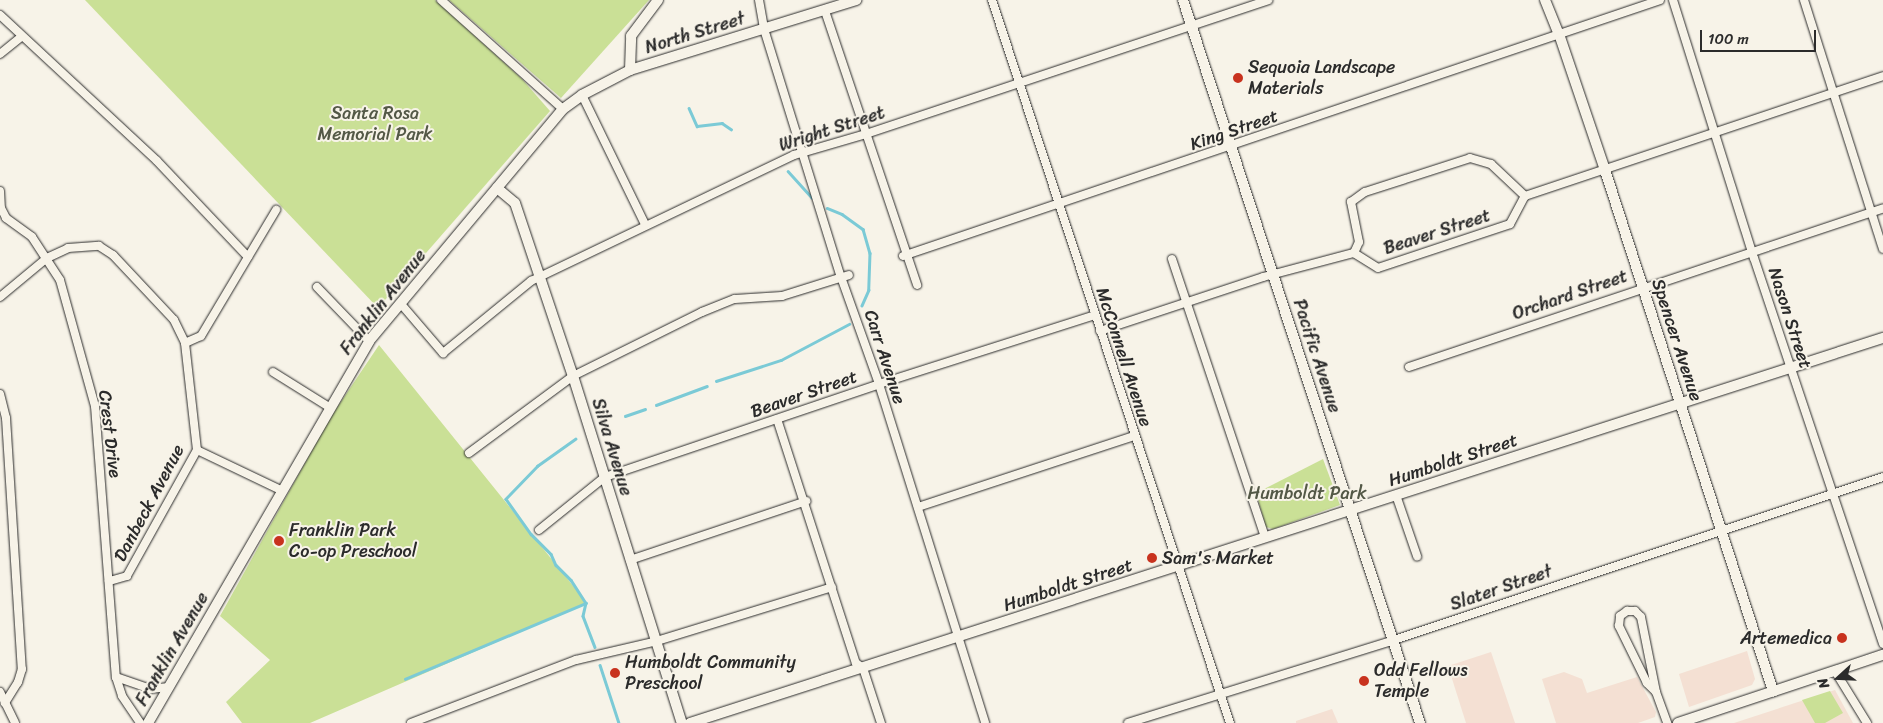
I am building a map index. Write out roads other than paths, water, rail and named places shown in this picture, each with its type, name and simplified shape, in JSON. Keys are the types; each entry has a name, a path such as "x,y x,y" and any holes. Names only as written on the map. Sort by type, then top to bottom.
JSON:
{"street":[{"path":"441,0 563,109"},
{"path":"630,70 631,36 658,0"},
{"name":"Carr Avenue","path":"759,0 764,29 840,277 879,384 957,639 985,723"},
{"name":"North Street","path":"630,70 856,0"},
{"name":"McConnell Avenue","path":"992,0 1094,316 1230,723"},
{"name":"Pacific Avenue","path":"1183,0 1420,723"},
{"name":"Wright Street","path":"400,304 443,353 539,278 645,224 802,152 866,134 1268,0"},
{"name":"Spencer Avenue","path":"1544,0 1560,34 1773,692"},
{"name":"King Street","path":"905,255 1232,147 1660,0"},
{"name":"Nason Street","path":"1672,0 1752,250 1883,644"},
{"path":"1804,0 1883,249"},
{"path":"824,11 905,255 917,285"},
{"path":"0,15 157,161 248,257"},
{"path":"0,54 22,36"},
{"name":"Franklin Avenue","path":"148,723 369,340 563,109 582,94 630,70"},
{"path":"1100,330 1274,274 1354,253 1359,242 1351,212 1351,202 1365,192 1470,158 1491,164 1525,196 1604,167 1883,76"},
{"path":"582,94 645,224"},
{"name":"Silva Avenue","path":"497,188 515,203 573,376 682,723"},
{"name":"Crest Drive","path":"0,191 1,208 6,218 32,237 60,280 95,406 116,677 122,696 140,723"},
{"name":"Beaver Street","path":"1354,253 1378,268 1510,224 1525,196"},
{"name":"Orchard Street","path":"1409,367 1643,286 1883,208"},
{"path":"185,343 201,336 276,210"},
{"name":"Danbeck Avenue","path":"0,297 47,258 68,248 99,246 113,255 174,320 185,343 197,450 127,576 109,581"},
{"path":"1172,259 1264,537"},
{"path":"469,454 573,376 735,299 782,296 849,275"},
{"path":"317,287 369,340"},
{"name":"Beaver Street","path":"539,530 604,478 879,384 1094,316"},
{"name":"Humboldt Street","path":"690,723 957,639 1264,537 1350,511 1680,402 1883,338"},
{"path":"273,372 329,407"},
{"path":"0,394 6,418 22,669 18,682 5,703"},
{"path":"777,419 806,501 856,663 863,668 881,723"},
{"path":"918,507 1134,436"},
{"path":"197,450 281,490"},
{"name":"Slater Street","path":"1128,723 1394,640 1720,529 1883,477"},
{"path":"1396,495 1417,556"},
{"path":"630,560 806,501"},
{"path":"411,723 576,660 657,641 832,587"},
{"path":"1656,692 1647,683 1619,626 1620,616 1627,611 1635,611 1641,617 1656,692 1667,723"},
{"path":"1678,723 1883,655"},
{"path":"1836,671 1867,723"},
{"path":"116,677 150,689 169,687"},
{"path":"0,692 14,723"}],"waterway":[{"path":"689,108 697,126 722,123 731,129"},
{"path":"788,171 812,198"},
{"path":"827,208 842,214 863,229 870,253 869,290 862,306"},
{"path":"716,381 781,360 849,324"},
{"path":"656,405 707,386"},
{"path":"625,416 645,409"},
{"path":"576,439 538,466 506,499 531,534 551,554 556,565 571,580 586,603 583,616 595,647"},
{"path":"405,679 586,603"},
{"path":"600,665 619,723"}],"place":[{"name":"Sequoia Landscape Materials","path":"1238,78"},
{"name":"Franklin Park Co-op Preschool","path":"279,541"},
{"name":"Sam's Market","path":"1152,558"},
{"name":"Artemedica","path":"1842,638"},
{"name":"Humboldt Community Preschool","path":"615,673"},
{"name":"Odd Fellows Temple","path":"1364,681"}],"park label":[{"name":"Santa Rosa Memorial Park","path":"375,124"},
{"name":"Humboldt Park","path":"1307,493"}]}
